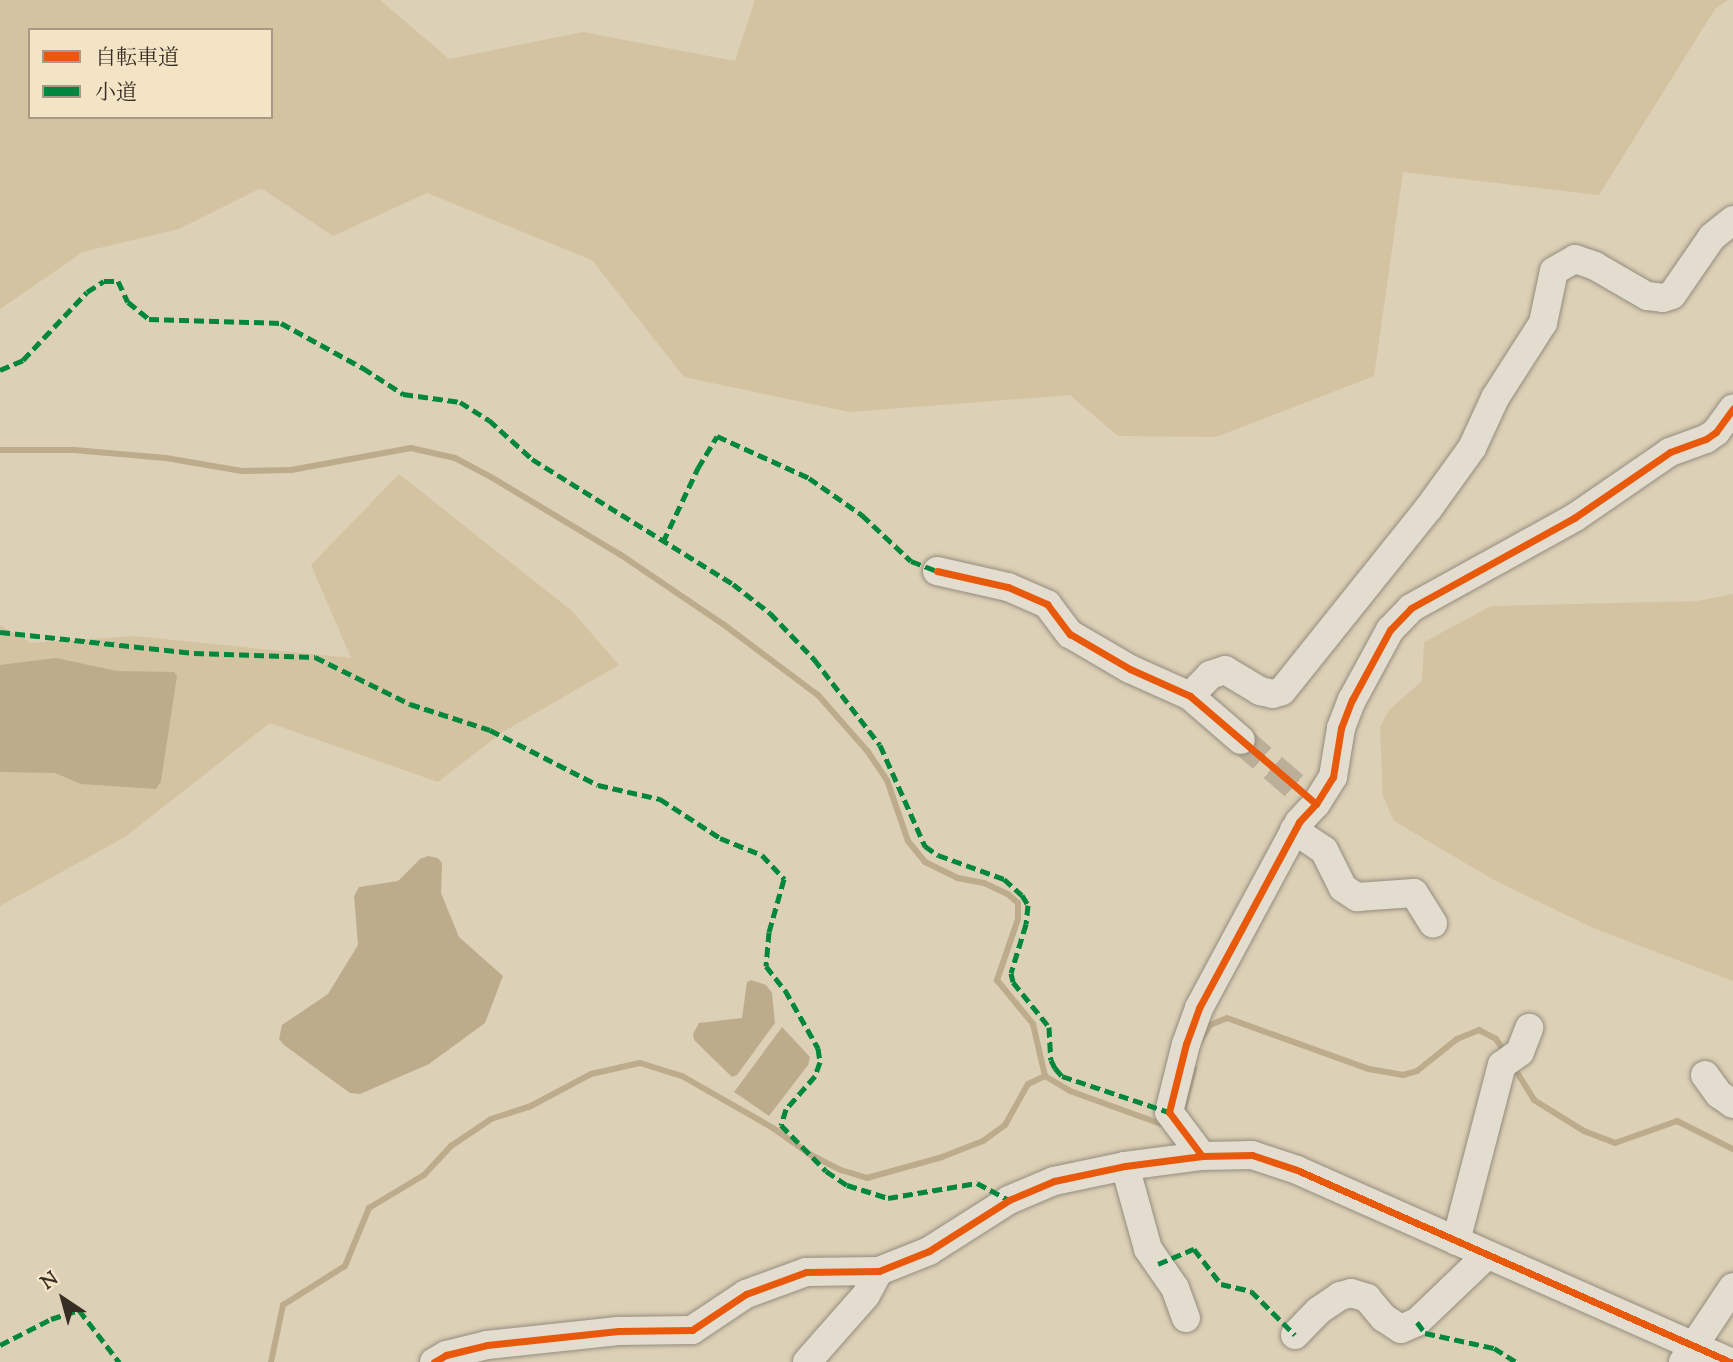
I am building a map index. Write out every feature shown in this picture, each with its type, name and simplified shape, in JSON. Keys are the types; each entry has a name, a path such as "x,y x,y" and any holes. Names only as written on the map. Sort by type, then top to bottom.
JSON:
{"street":[{"path":"1190,696 1210,675 1225,670 1260,691 1273,694 1282,691 1428,509 1472,448 1495,398 1543,323 1554,271 1575,259 1595,266 1647,296 1663,298 1672,295 1713,237 1733,220"},
{"path":"1194,1147 1169,1112 1186,1044 1199,1008 1294,830 1308,797 1333,777 1341,728 1352,700 1390,629 1411,608 1574,519 1670,452 1706,439 1716,432 1733,409"},
{"path":"937,571 1008,587 1047,604 1070,634 1130,669 1190,696 1241,740"},
{"path":"1294,830 1324,850 1343,888 1357,897 1414,893 1433,923"},
{"path":"1456,1241 1502,1065 1520,1052 1529,1028"},
{"path":"1705,1075 1720,1094 1733,1104"},
{"path":"434,1362 446,1355 487,1345 618,1331 692,1330 746,1294 806,1272 879,1271 929,1251 1009,1199 1054,1181 1125,1166 1194,1147 1252,1155 1292,1167 1487,1255 1688,1355 1731,1362"},
{"path":"1125,1166 1148,1249 1175,1288 1186,1318"},
{"path":"1295,1335 1318,1311 1340,1296 1351,1293 1367,1298 1384,1318 1401,1329 1417,1322 1487,1255"},
{"path":"807,1362 866,1295 879,1271"},
{"path":"1688,1355 1733,1287"}],"shaded area":[{"path":"0,0 380,0 449,59 583,32 735,61 755,0 1728,0 1715,9 1599,195 1403,172 1374,376 1216,437 1118,436 1070,395 849,412 684,377 592,260 427,193 333,236 261,188 179,229 83,252 0,309"},
{"path":"399,474 572,611 619,665 501,733 438,782 270,723 125,837 0,906 0,625 31,643 134,636 351,658 311,565"},
{"path":"1733,594 1733,981 1593,928 1494,880 1394,821 1383,796 1380,727 1389,710 1422,681 1424,642 1491,606 1697,601"},
{"path":"56,658 117,671 174,672 177,676 161,781 156,789 81,784 55,773 0,772 0,665"},
{"path":"428,856 438,858 442,863 441,893 459,937 503,976 485,1023 429,1064 360,1094 350,1093 284,1045 279,1039 282,1025 328,994 358,945 354,896 359,887 398,881 420,859"},
{"path":"751,980 766,985 772,993 775,1023 737,1075 732,1077 694,1040 693,1034 699,1023 742,1018 747,982"},
{"path":"782,1027 810,1057 808,1065 769,1116 734,1092"}],"waterway":[{"path":"0,450 74,450 166,458 242,471 291,470 411,448 455,458 491,477 621,555 723,624 818,695 868,752 887,780 908,841 925,862 958,878 984,883 1008,894 1018,903 1018,919 997,980 1033,1024 1045,1076 1070,1091 1161,1124 1166,1122"},
{"path":"1200,1041 1210,1025 1227,1018 1369,1069 1403,1075 1417,1071 1457,1039 1479,1030 1496,1039 1506,1054"},
{"path":"271,1362 283,1305 345,1266 369,1208 424,1175 451,1146 491,1119 529,1107 591,1074 640,1063 682,1076 773,1128 811,1155 841,1170 867,1178 942,1157 983,1141 1005,1125 1028,1084 1045,1076"},
{"path":"1513,1066 1534,1100 1584,1131 1615,1143 1677,1121 1733,1149"},
{"path":"1182,1116 1194,1069"}],"tunnel":[{"path":"1241,740 1299,790"}],"marked path":[{"path":"0,370 23,360 87,292 104,281 118,281 128,302 149,319 281,323 363,368 403,394 460,402 489,420 532,459 733,584 770,613 814,659 880,745 925,846 938,855 1004,879 1022,895 1028,905 1026,924 1011,973 1013,982 1049,1027 1051,1060 1055,1068 1062,1076 1169,1112"},
{"path":"663,542 698,468 717,436 809,478 862,515 911,561 937,571"},
{"path":"0,632 194,653 315,657 410,704 490,730 598,785 660,799 720,838 762,855 784,879 769,932 766,966 785,990 818,1048 820,1062 815,1076 786,1109 781,1125 826,1171 847,1185 888,1198 977,1183 1009,1200"},
{"path":"1158,1264 1194,1249 1221,1284 1251,1291 1295,1335"},
{"path":"0,1345 51,1319 79,1310 119,1362"},
{"path":"1417,1322 1425,1333 1494,1348 1516,1362"}],"cycle path":[{"path":"1202,1156 1169,1112 1186,1044 1199,1008 1299,822 1316,804 1333,777 1341,728 1352,700 1390,630 1411,608 1574,518 1670,452 1706,439 1716,432 1733,409"},
{"path":"937,571 1008,587 1047,604 1070,634 1130,669 1190,696 1316,804"},
{"path":"434,1362 446,1355 487,1345 618,1331 692,1330 746,1294 806,1272 879,1271 929,1251 1009,1200 1054,1181 1125,1166 1202,1156 1252,1155 1297,1170 1731,1362"}]}
